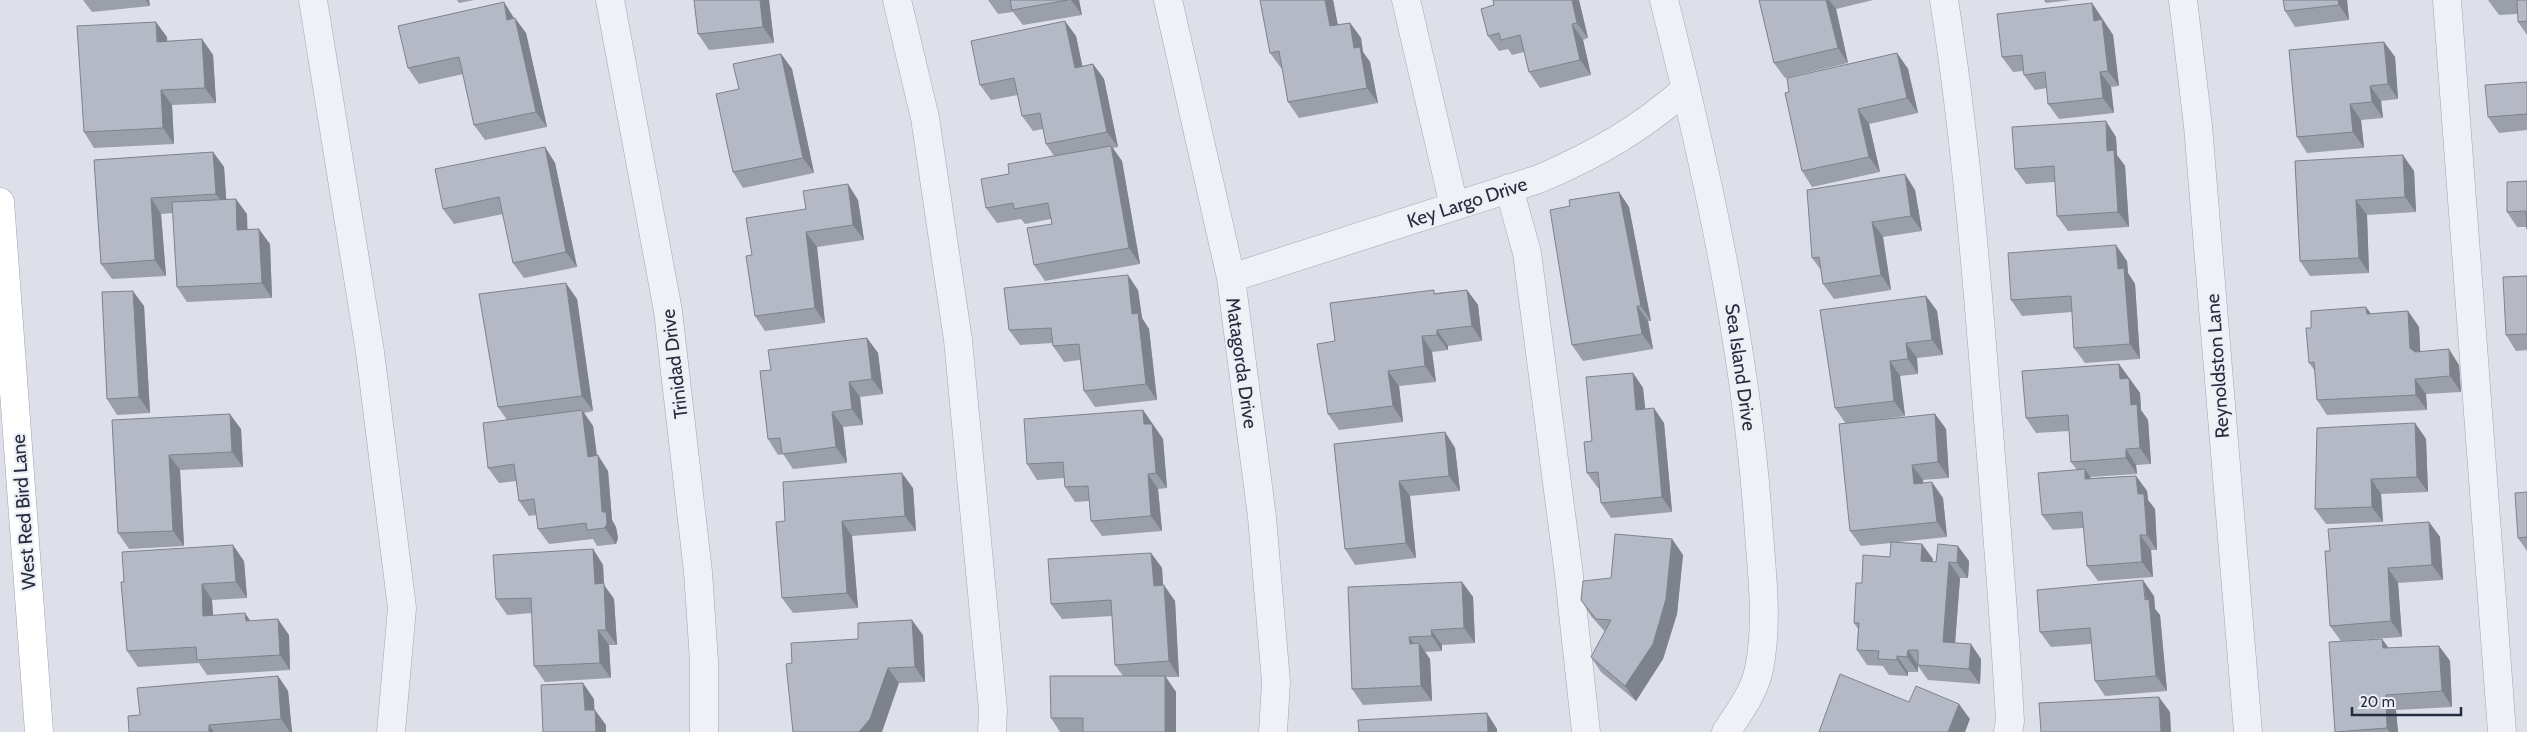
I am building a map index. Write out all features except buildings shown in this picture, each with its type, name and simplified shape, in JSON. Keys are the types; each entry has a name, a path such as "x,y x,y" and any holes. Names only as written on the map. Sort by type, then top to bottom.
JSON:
{"main road":[{"name":"West Red Bird Lane","path":"0,202 38,732"}],"street":[{"path":"313,0 370,352 402,608 391,732"},
{"name":"Trinidad Drive","path":"610,0 668,311 698,572 704,661 704,732"},
{"path":"897,0 924,118 958,340 993,708 992,732"},
{"name":"Matagorda Drive","path":"1168,0 1231,278 1262,517 1276,682 1273,732"},
{"path":"1406,0 1454,206"},
{"name":"Sea Island Drive","path":"1664,0 1712,198 1734,318 1753,450 1764,636 1759,671 1743,706 1726,732"},
{"path":"1944,0 1953,58 1975,254 2004,619 2010,721 2008,732"},
{"name":"Reynoldston Lane","path":"2184,0 2198,126 2248,732"},
{"path":"2447,0 2502,732"},
{"name":"Key Largo Drive","path":"1231,278 1509,188 1573,164 1632,132 1686,89"},
{"path":"1509,188 1528,253 1568,567 1586,732"}]}
